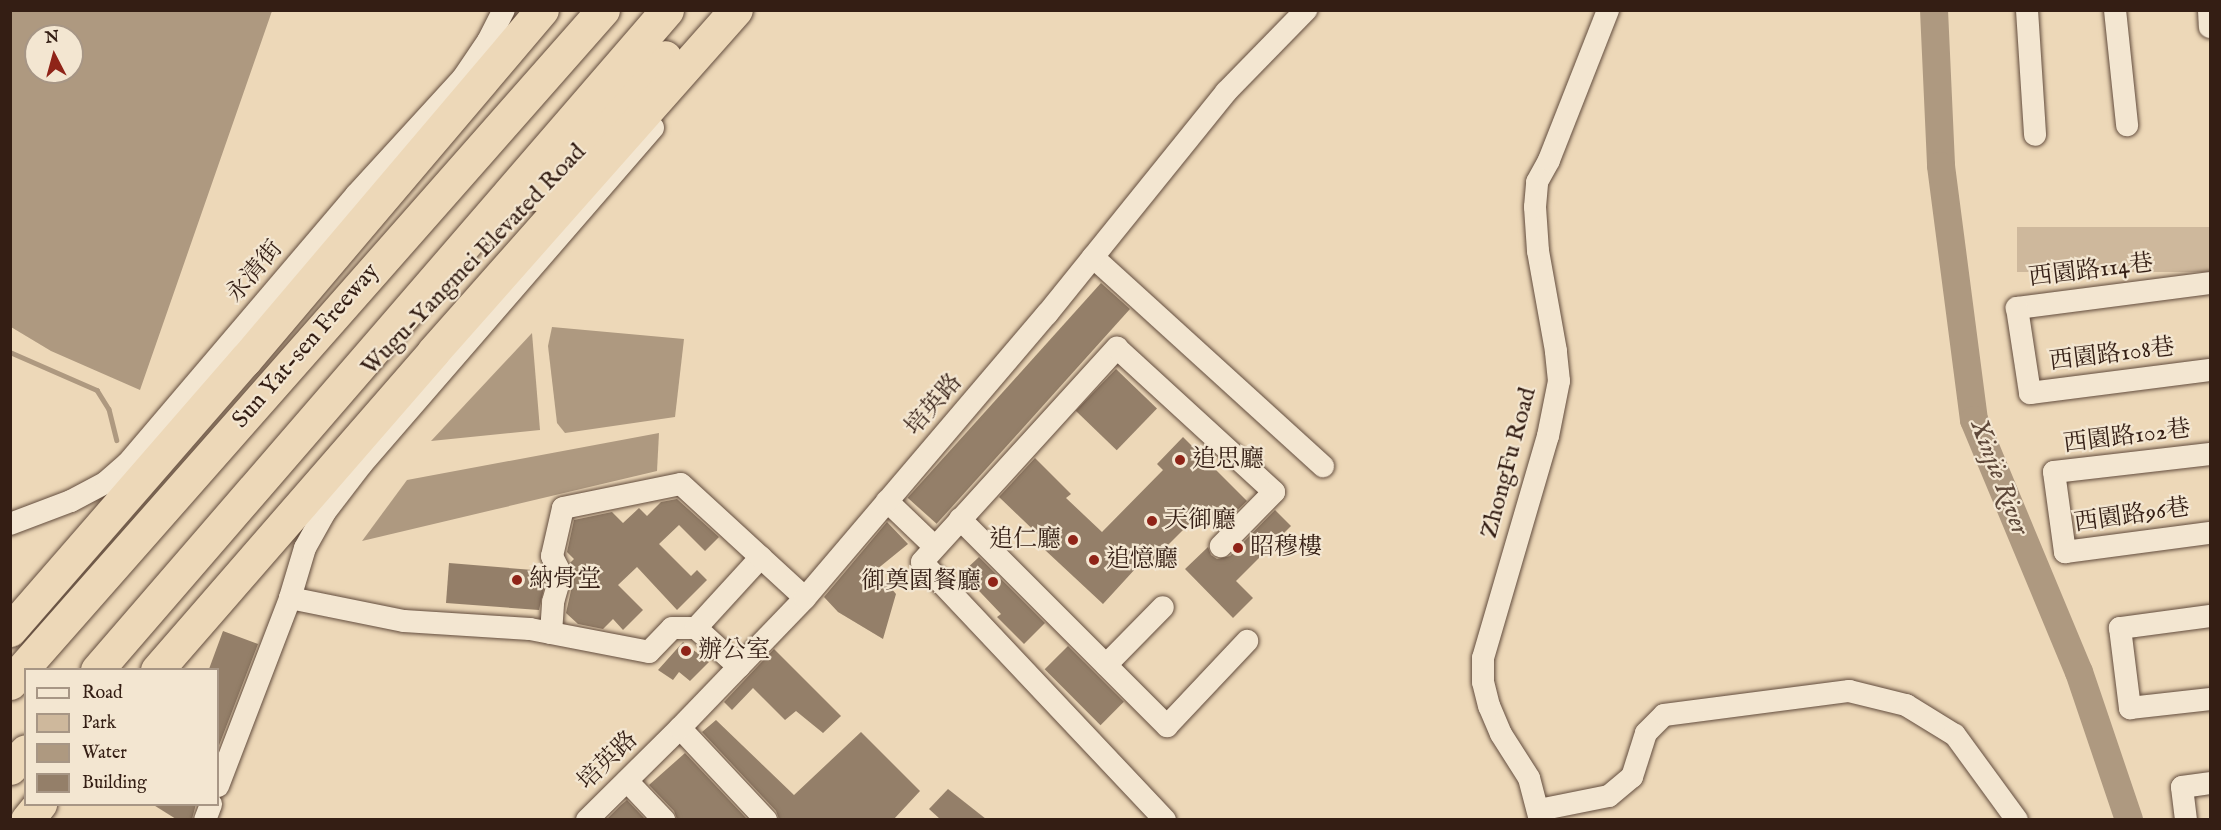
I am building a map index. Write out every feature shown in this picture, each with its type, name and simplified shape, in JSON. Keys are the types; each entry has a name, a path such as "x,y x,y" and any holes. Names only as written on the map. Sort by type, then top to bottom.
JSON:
{"highway":[{"path":"10,630 238,369 542,10"},
{"path":"265,392 583,10"},
{"name":"Sun Yat-sen Freeway","path":"10,683 603,10"},
{"path":"98,668 240,507 667,10"},
{"name":"Wugu-Yangmei Elevated Road","path":"240,507 636,89 706,10"},
{"path":"158,668 433,352 736,10"},
{"path":"10,768 24,753"},
{"path":"27,819 38,806"}],"street":[{"name":"永清街","path":"10,524 71,501 106,482 127,464 356,195 463,78 488,41 504,10"},
{"path":"219,783 290,598 305,548 341,489 753,10"},
{"name":"培英路","path":"587,819 627,782 805,598 1094,257 1226,92 1306,10"},
{"name":"ZhongFu Road","path":"1540,815 1529,778 1501,734 1488,706 1483,682 1483,658 1548,436 1558,381 1556,351 1538,251 1535,207 1537,182 1549,160 1608,10"},
{"path":"2027,10 2035,135"},
{"path":"2115,10 2127,125"},
{"path":"2209,10 2211,27"},
{"path":"1094,257 1323,466"},
{"name":"西園路114巷","path":"2023,348 2018,308 2211,283"},
{"path":"1165,819 922,562 934,546 1117,348 1274,492 1221,546"},
{"name":"西園路108巷","path":"2023,348 2030,393 2211,370"},
{"name":"西園路102巷","path":"2059,512 2054,472 2211,454"},
{"path":"551,633 553,602 561,574 552,556 563,508 681,484 805,598"},
{"path":"888,501 934,546"},
{"name":"西園路96巷","path":"2059,512 2065,552 2211,533"},
{"path":"960,519 1167,726 1247,641"},
{"path":"696,628 761,557"},
{"path":"290,598 404,621 530,629 649,652 672,628 696,628 739,667"},
{"path":"1106,664 1163,607"},
{"path":"2211,616 2120,627 2130,708 2211,699"},
{"path":"1540,815 1610,796 1632,777 1646,733 1664,715 1849,691 1906,705 1955,735 2017,819"},
{"path":"680,728 766,819"},
{"path":"627,782 664,819"},
{"path":"2186,819 2182,787 2211,783"}],"green space":[{"path":"2017,227 2210,227 2210,272 2017,272"}],"water":[{"path":"10,11 272,11 140,390 51,351 11,327"},
{"path":"552,327 684,339 675,417 565,433 557,423 548,346"},
{"path":"532,333 540,430 431,441"},
{"path":"659,433 657,471 362,541 407,480"}],"building":[{"path":"1101,283 1130,309 937,524 908,498"},
{"path":"1116,369 1157,409 1117,450 1076,411"},
{"path":"1183,437 1247,501 1220,527 1203,510 1152,561 1147,556 1103,604 1045,550 1049,545 999,497 1035,458 1071,494 1066,498 1102,532 1163,470 1157,464"},
{"path":"677,499 719,537 705,551 679,525 659,544 691,576 697,570 707,580 677,610 637,567 618,585 643,610 623,630 613,619 603,629 578,624 566,613 574,577 570,563 574,559 567,552 574,520 612,512 623,523 639,508 647,516 661,502"},
{"name":"昭穆樓","path":"1275,510 1291,526 1236,581 1253,598 1233,618 1185,569 1208,547 1211,555 1217,559 1230,556"},
{"path":"887,522 908,544 876,570 896,594 883,639 838,612 824,597"},
{"path":"979,557 1045,623 1024,644 997,617 1001,614 962,573"},
{"path":"449,563 545,571 547,575 539,610 446,603"},
{"path":"223,631 258,644 219,745 219,668 209,668"},
{"name":"辦公室","path":"683,642 709,662 690,681 679,672 673,680 658,670"},
{"path":"1068,646 1124,702 1101,725 1045,669"},
{"path":"774,649 841,716 823,733 796,711 785,720 753,688 732,710 724,702"},
{"path":"716,720 794,795 861,732 920,791 894,819 779,819 776,811 702,732"},
{"path":"685,753 747,819 677,819 674,811 649,785"},
{"path":"948,789 986,819 940,819 929,809"},
{"path":"627,800 645,819 607,819 621,805"},
{"path":"155,806 195,806 192,819 176,819"}],"waterway":[{"name":"Xinjie River","path":"1934,10 1941,166 1974,420 2079,672 2129,820"},
{"path":"10,352 97,390 109,409 117,440"}],"place":[{"name":"追思廳","path":"1180,460"},
{"name":"天御廳","path":"1152,521"},
{"name":"追仁廳","path":"1073,540"},
{"name":"昭穆樓","path":"1238,548"},
{"name":"追憶廳","path":"1094,560"},
{"name":"納骨堂","path":"517,580"},
{"name":"御奠園餐廳","path":"993,582"},
{"name":"辦公室","path":"686,651"}]}
